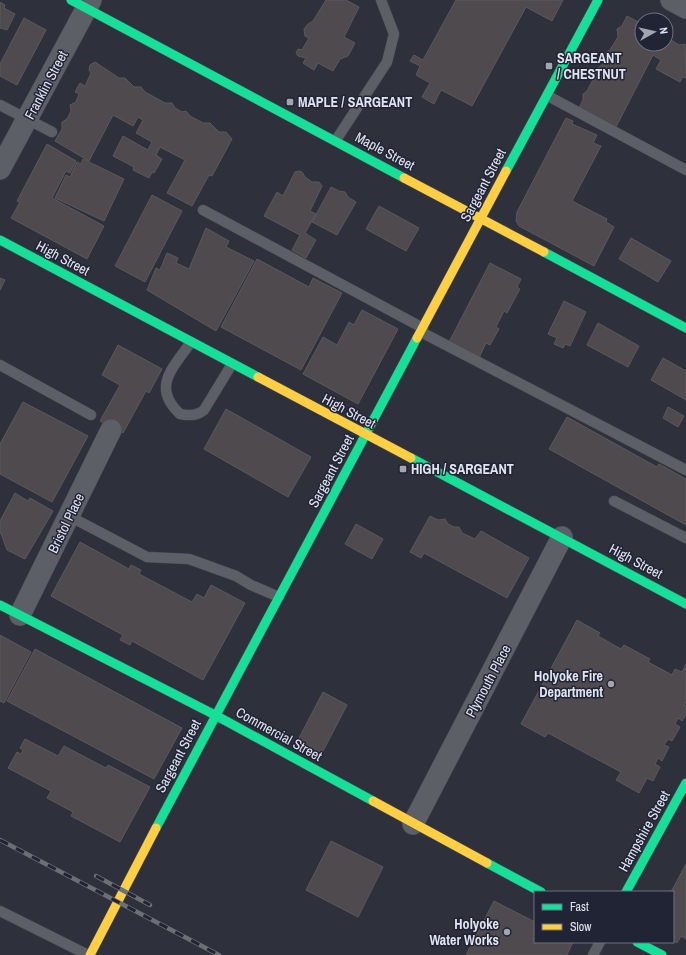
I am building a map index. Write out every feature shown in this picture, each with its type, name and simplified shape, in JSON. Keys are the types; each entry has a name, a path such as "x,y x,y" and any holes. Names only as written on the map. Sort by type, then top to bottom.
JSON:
{"street":[{"name":"Sargeant Street","path":"89,955 598,0"},
{"path":"670,0 686,8"},
{"name":"Maple Street","path":"83,3 686,328"},
{"name":"Franklin Street","path":"0,169 27,119 83,3"},
{"name":"High Street","path":"0,240 366,436 685,600"},
{"name":"Bristol Place","path":"20,615 111,430"},
{"name":"Plymouth Place","path":"413,824 562,537"},
{"name":"Commercial Street","path":"0,605 216,715 413,824 539,891"},
{"name":"Hampshire Street","path":"627,891 686,783"},
{"path":"639,943 662,955"}],"lane":[{"path":"336,140 388,62 394,34 381,0"},
{"path":"548,96 686,170"},
{"path":"0,105 52,132"},
{"path":"203,210 422,330 686,470"},
{"path":"191,342 166,380 166,394 168,401 180,414 199,414 204,410 232,364"},
{"path":"0,365 91,414"},
{"path":"614,500 686,538"},
{"path":"69,516 147,557 189,559 236,576 251,585 279,597"},
{"path":"0,911 89,955"},
{"path":"593,955 599,943"}],"building":[{"path":"326,0 346,0 359,7 344,37 355,43 348,56 340,59 333,71 318,63 314,70 303,63 306,58 298,56 296,53 298,49 302,50 309,38 305,36 304,29 313,21"},
{"path":"456,0 563,0 552,21 526,7 472,106 441,90 434,104 422,97 430,83 416,75 420,66 410,61 414,55 423,60"},
{"path":"0,2 5,5 4,8 15,14 7,30 0,28"},
{"path":"627,16 634,20 634,52 674,52 674,42 679,45 685,44 686,78 682,77 680,82 656,69 661,60 653,55 616,127 579,108 583,100 583,94 587,91 595,76 595,70 604,63 603,54 610,50 618,37 617,29 622,26"},
{"path":"24,18 46,30 17,85 0,76 0,64"},
{"path":"95,62 119,78 125,78 134,87 141,87 145,92 165,103 172,103 175,108 182,112 186,111 190,116 203,123 210,123 219,132 226,132 232,139 212,176 209,175 192,206 167,193 185,160 160,147 156,155 162,159 154,173 152,172 149,178 133,170 134,167 113,156 123,136 148,150 152,142 136,133 143,120 138,117 133,126 113,115 89,161 55,141 62,129 62,122 67,119 71,111 70,105 76,102 79,94 75,92 80,83 85,86 91,73 89,70 90,65"},
{"path":"566,118 573,121 572,124 597,135 593,143 601,146 572,201 607,219 606,222 614,227 594,266 519,226 516,221 517,212"},
{"path":"47,144 76,161 70,173 66,171 52,198 104,226 87,259 11,218 20,202 17,201"},
{"path":"83,159 124,179 104,221 55,198 66,175 70,177 77,162 81,164"},
{"path":"299,171 312,182 319,182 322,186 310,211 316,214 305,233 316,240 306,258 292,250 300,235 264,216 277,192 283,196 295,172"},
{"path":"331,187 345,192 348,197 356,202 337,235 312,222"},
{"path":"152,195 182,211 145,282 115,266"},
{"path":"379,206 419,228 406,251 366,229"},
{"path":"206,228 229,241 226,247 254,261 216,331 147,290 156,268 160,270 167,253 178,258 176,263 189,269"},
{"path":"631,238 671,261 658,282 619,259"},
{"path":"257,259 309,287 313,278 342,293 301,370 221,327"},
{"path":"490,263 521,279 517,287 520,289 507,313 504,311 496,327 499,329 490,345 486,343 478,360 448,344"},
{"path":"0,278 5,280 0,290"},
{"path":"564,301 586,312 570,346 565,344 563,348 554,344 557,338 548,334"},
{"path":"362,310 398,329 358,404 303,374 323,337 337,345 349,322 354,325"},
{"path":"598,323 639,346 628,367 587,345"},
{"path":"118,345 162,369 149,393 146,391 123,433 100,421 120,385 102,375"},
{"path":"663,358 686,371 686,400 651,380"},
{"path":"23,402 88,436 52,502 0,474 0,444"},
{"path":"668,407 684,416 678,427 663,418"},
{"path":"226,409 311,457 288,497 204,449"},
{"path":"567,417 657,467 659,464 686,479 686,525 549,449"},
{"path":"15,493 28,501 30,498 53,511 25,559 7,550 0,531 0,521"},
{"path":"430,516 438,520 445,519 448,524 454,527 459,527 462,533 475,539 481,531 529,558 507,598 424,553 421,558 410,552"},
{"path":"356,524 383,539 372,559 345,544"},
{"path":"80,542 129,569 131,565 141,570 139,574 192,602 197,594 204,598 211,585 245,603 203,680 132,641 130,645 120,640 123,635 51,596"},
{"path":"577,620 600,633 598,636 621,649 624,645 650,659 648,662 672,675 675,669 682,672 686,664 686,702 684,705 686,706 686,714 682,721 678,718 675,724 680,727 672,741 668,739 664,745 669,747 662,761 658,758 655,764 660,767 653,781 647,778 639,793 616,780 621,772 548,733 545,737 521,724"},
{"path":"0,635 31,652 4,703 0,701"},
{"path":"35,649 182,728 154,779 7,701"},
{"path":"323,692 347,705 322,753 298,740"},
{"path":"25,739 58,756 64,746 106,768 108,765 150,787 120,842 71,816 73,812 47,798 51,791 8,768 17,752 21,754 23,750 20,748"},
{"path":"331,841 383,867 358,917 306,890"},
{"path":"686,864 686,939 681,936 677,943 674,941 674,891 672,891"},
{"name":"Holyoke Water Works","path":"494,901 534,921 534,943 573,943 567,955 466,955"}],"railway":[{"path":"0,840 219,955"},
{"path":"96,876 150,905"}],"traffic: fast":[{"path":"71,0 404,178"},
{"path":"506,171 598,0"},
{"path":"0,240 258,377"},
{"path":"544,252 686,328"},
{"path":"156,828 417,338"},
{"path":"411,458 686,604"},
{"path":"0,605 215,715 373,801"},
{"path":"627,891 686,783"},
{"path":"487,863 539,891"},
{"path":"639,943 662,955"}],"traffic: slow":[{"path":"417,338 506,171"},
{"path":"404,178 544,252"},
{"path":"258,377 411,458"},
{"path":"373,801 487,863"},
{"path":"90,955 156,828"}],"place":[{"name":"SARGEANT / CHESTNUT","path":"549,66"},
{"name":"MAPLE / SARGEANT","path":"290,102"},
{"name":"HIGH / SARGEANT","path":"403,469"},
{"name":"Holyoke Fire Department","path":"611,684"},
{"name":"Holyoke Water Works","path":"507,932"}]}
